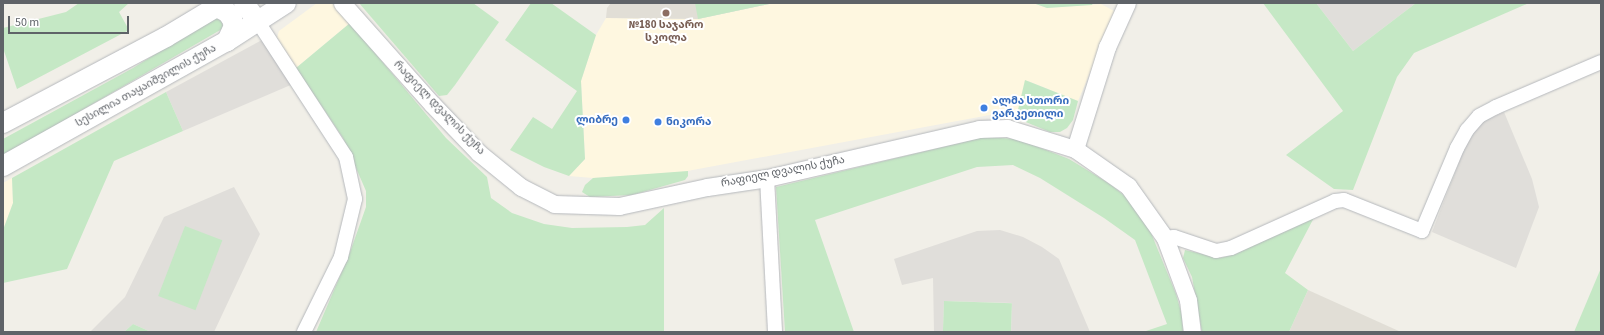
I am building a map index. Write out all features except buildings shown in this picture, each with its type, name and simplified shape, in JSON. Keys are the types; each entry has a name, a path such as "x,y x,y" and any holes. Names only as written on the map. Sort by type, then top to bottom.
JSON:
{"main road":[{"path":"244,3 258,22"},
{"name":"სესილია თაყაიშვილის ქუჩა","path":"3,166 227,41 286,3"},
{"path":"3,123 166,37 220,5 232,19 234,26 227,41"}],"street":[{"name":"რაფიელ დვალის ქუჩა","path":"342,3 432,104 479,153 521,187 554,204 619,206 707,187 767,178 979,129 1007,128 1075,149 1128,186 1165,238 1188,300 1192,332"},
{"path":"1075,149 1107,47 1127,3"},
{"path":"258,22 346,158 355,199 341,257 304,332"},
{"path":"1165,238 1174,237 1216,250 1231,248 1334,201 1344,200 1422,231 1457,148 1467,130 1479,116 1496,107 1601,62"},
{"path":"767,178 775,332"}],"shaded area":[{"path":"317,3 332,3 350,23 296,68 277,38 279,31"},
{"name":"№180 საჯარო სკოლა","path":"611,3 774,3 698,19 606,18 607,8"},
{"path":"774,3 1033,3 1047,8 1101,4 1116,12 1078,101 1028,81 1016,118 995,114 682,172 593,178 569,176 585,159 581,81 596,35 606,18 698,19"},
{"path":"1316,3 1416,3 1353,51"},
{"path":"262,40 293,84 183,131 166,92"},
{"path":"1504,112 1532,179 1539,207 1516,268 1432,232 1468,139 1481,122"},
{"path":"12,178 13,203 3,230 3,183"},
{"path":"234,187 260,234 214,332 151,332 133,324 124,332 90,332 125,297 164,217"},
{"path":"1000,230 1023,237 1042,247 1059,259 1090,332 1011,332 1012,303 944,301 943,332 934,332 933,278 902,285 894,259 977,231"},
{"path":"1308,290 1401,332 1289,332"}],"green space":[{"path":"79,3 129,3 119,12 129,30 17,89 3,48 3,28 66,12"},
{"path":"359,3 473,3 499,22 447,95 439,96"},
{"path":"531,3 551,3 596,35 581,81 585,159 569,176 544,167 510,150 533,117 552,129 577,91 505,40"},
{"path":"695,3 774,3 698,19"},
{"path":"1033,3 1093,3 1092,5 1047,8"},
{"path":"1263,3 1316,3 1353,51 1416,3 1529,3 1414,53 1397,77 1353,190 1334,189 1286,155 1343,111"},
{"path":"215,17 221,20 223,26 222,29 3,156 3,139 133,68"},
{"path":"350,23 446,138 487,177 491,198 512,213 544,224 572,228 627,227 645,225 664,208 664,332 316,332 349,255 366,207 366,191 343,138 296,68"},
{"path":"1025,80 1078,101 1073,120 1067,128 1060,132 1050,132 1016,118"},
{"path":"166,92 183,131 114,161 67,269 3,283 3,230 13,203 12,178"},
{"path":"984,137 1018,139 1069,159 1110,184 1126,197 1149,228 1176,294 1182,315 1183,332 1143,332 1167,324 1135,240 1104,218 1040,178 1013,165 977,167 815,220 854,332 785,332 776,187"},
{"path":"688,171 688,176 685,180 632,195 590,197 582,192 585,185 593,178"},
{"path":"1318,210 1285,273 1308,290 1289,332 1202,332 1192,277 1183,258 1185,250 1220,258 1236,254"},
{"path":"185,226 222,240 195,310 158,296"},
{"path":"1601,268 1601,332 1574,332"},
{"path":"944,301 1012,303 1011,332 943,332"},
{"path":"133,324 151,332 124,332"}],"place":[{"name":"№180 საჯარო სკოლა","path":"666,13"},
{"name":"ალმა სთორი ვარკეთილი","path":"984,108"},
{"name":"ლიბრე","path":"626,120"},
{"name":"ნიკორა","path":"658,122"}]}
